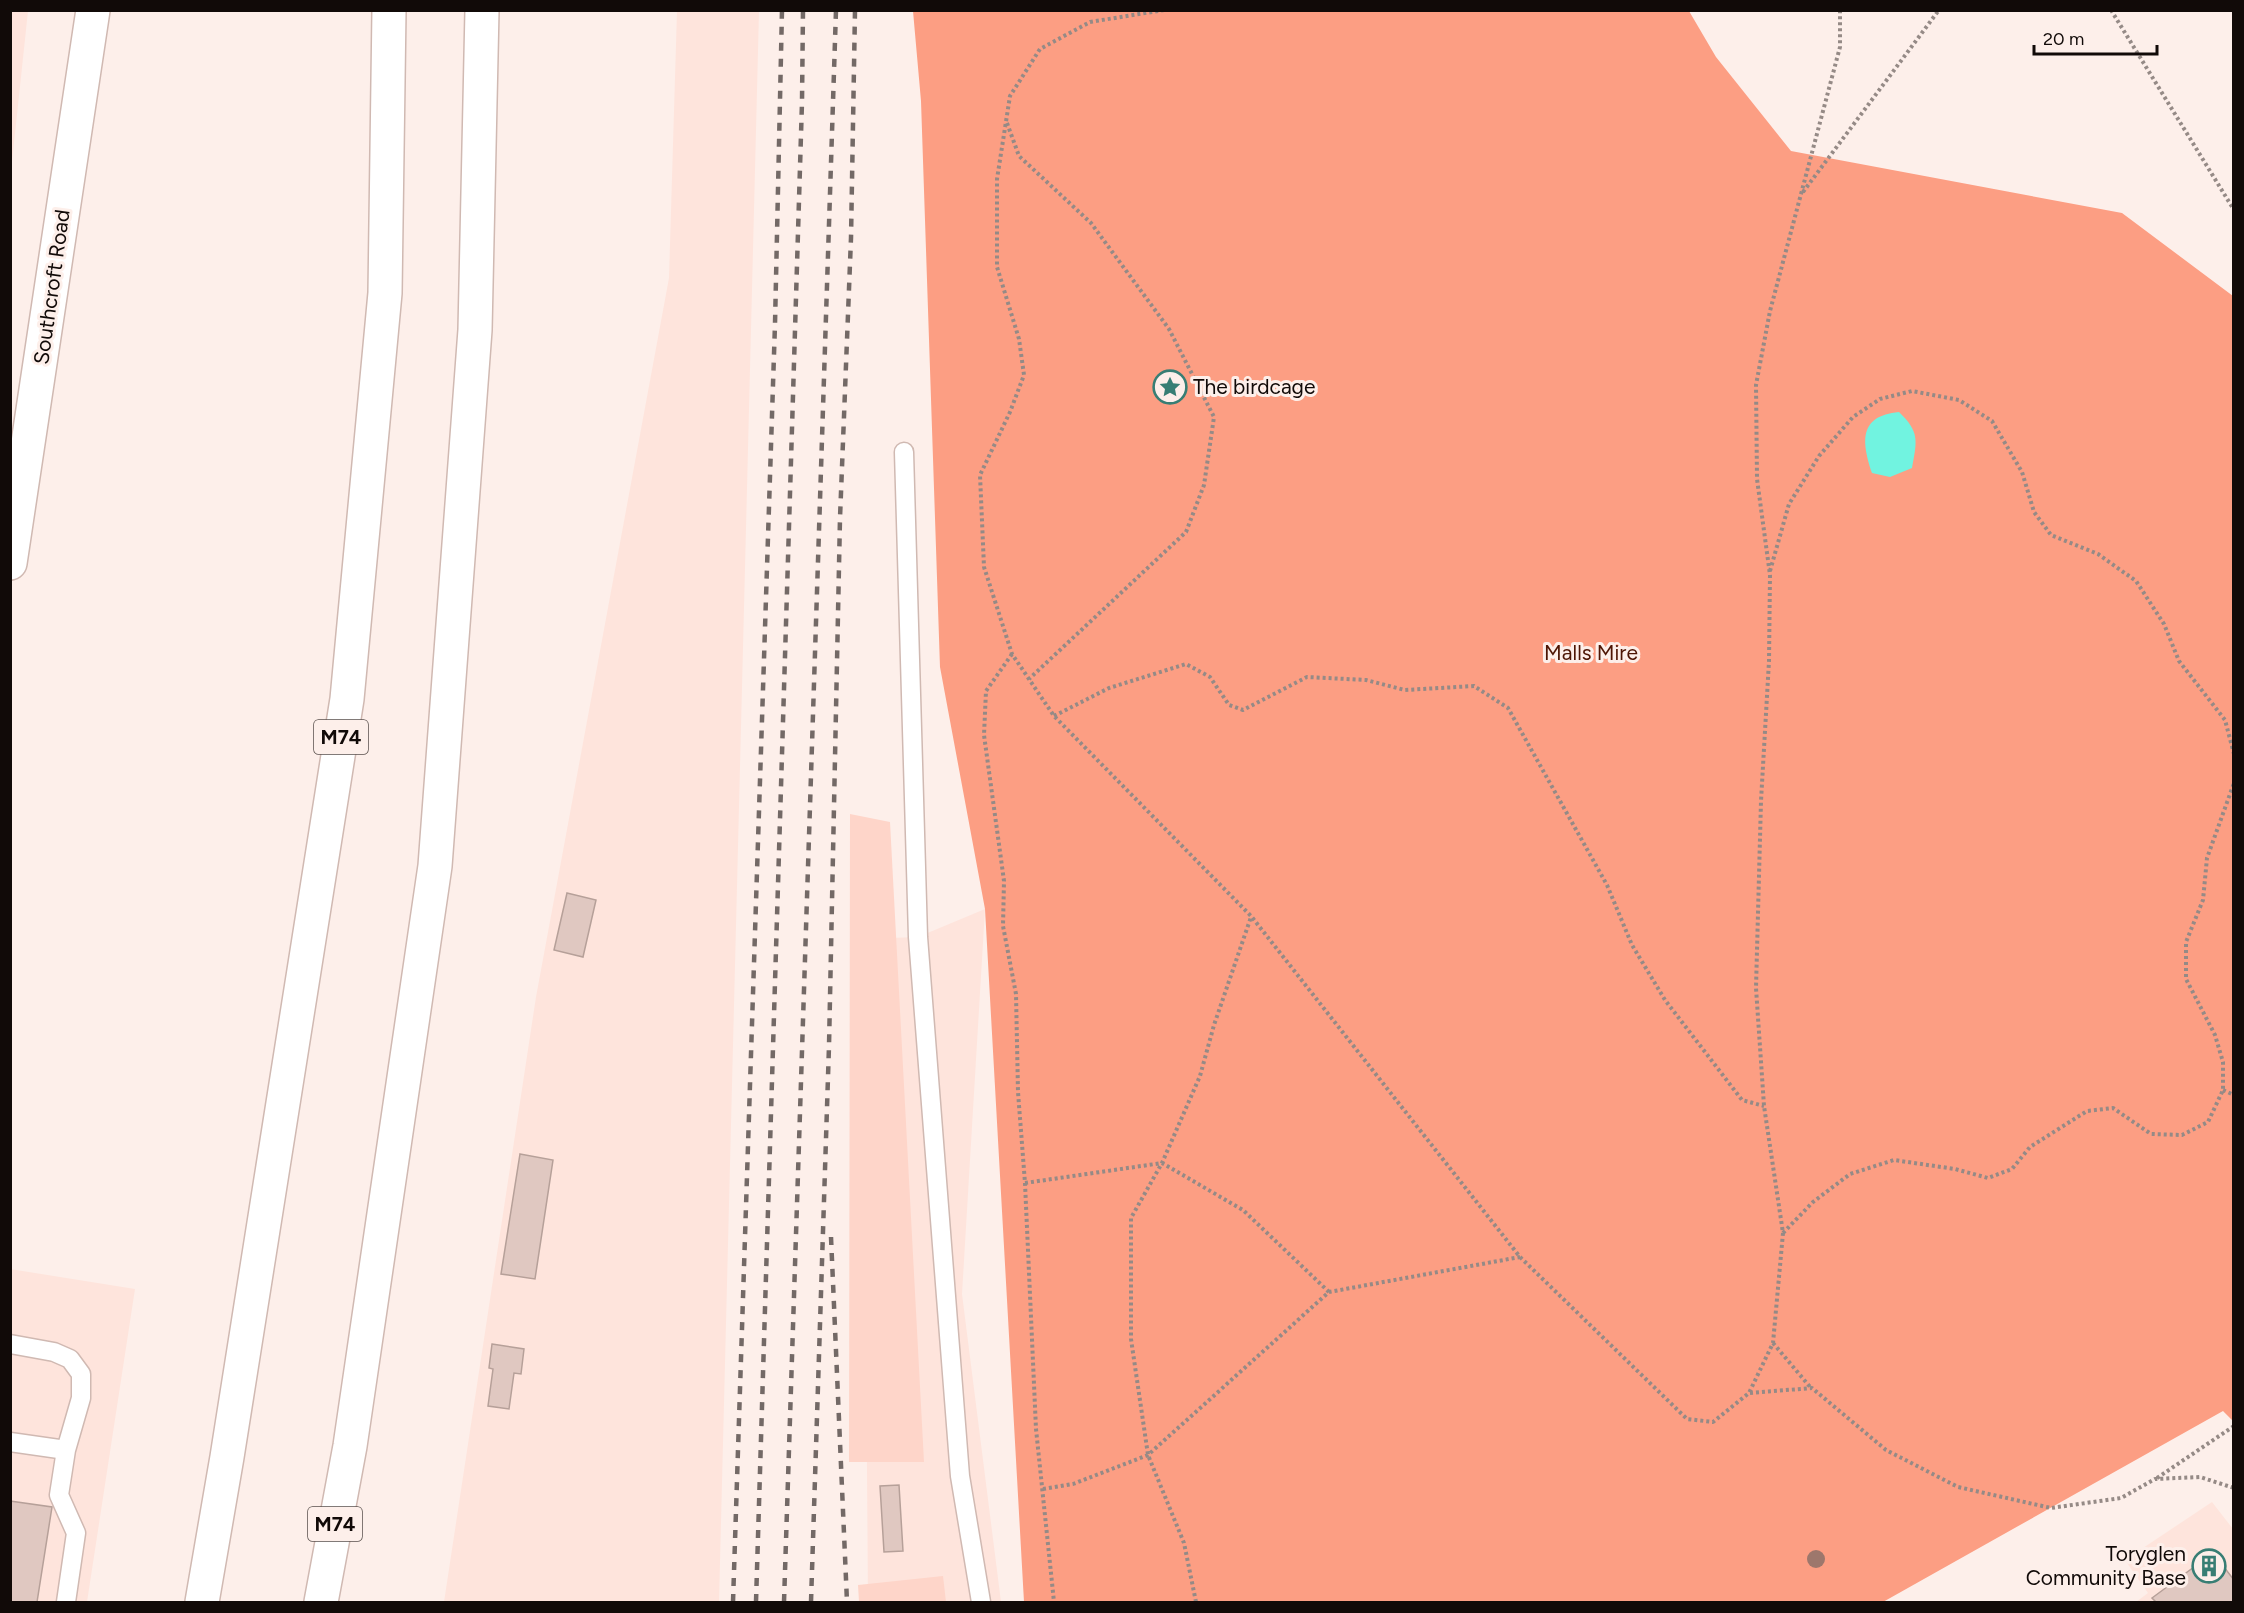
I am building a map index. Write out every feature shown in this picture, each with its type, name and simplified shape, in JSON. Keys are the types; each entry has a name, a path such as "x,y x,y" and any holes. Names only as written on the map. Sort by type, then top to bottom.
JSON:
{"main road":[{"name":"Southcroft Road","path":"12,551 93,10"},
{"name":"M74","path":"202,1602 229,1446 347,699 385,292 389,10"},
{"name":"M74","path":"321,1602 350,1446 435,866 475,330 482,10"}],"lane":[{"path":"904,452 918,938 960,1476 981,1602"},
{"path":"10,1344 54,1352 70,1359 81,1374 81,1398 66,1450 59,1495 76,1533 66,1602"},
{"path":"10,1442 66,1450"}],"path":[{"path":"1164,10 1090,22 1040,49 1010,96 997,179 997,267 1019,339 1024,375 1010,412 980,475 984,567 1012,654 1054,716 1251,916 1520,1257 1687,1419 1713,1422 1749,1393 1773,1343 1783,1233 1764,1106 1756,988 1761,801 1769,661 1770,575 1757,479 1756,385 1770,312 1840,47 1840,10"},
{"path":"1801,194 1939,10"},
{"path":"2111,10 2234,210"},
{"path":"1006,121 1019,156 1091,223 1169,329 1214,417 1204,485 1186,532 1029,678"},
{"path":"1770,575 1789,504 1819,456 1852,417 1880,399 1912,391 1959,400 1992,421 2022,472 2034,512 2051,535 2098,554 2136,581 2164,624 2179,661 2225,720 2234,754"},
{"path":"1012,654 986,691 984,735 1004,881 1002,926 1016,994 1018,1092 1025,1183 1036,1429 1054,1602"},
{"path":"1054,716 1109,688 1186,664 1210,677 1229,705 1243,710 1307,677 1366,680 1405,690 1474,686 1508,708 1606,885 1632,945 1665,1000 1742,1100 1764,1106"},
{"path":"1783,1233 1813,1202 1850,1174 1894,1160 1955,1169 1988,1178 2012,1169 2030,1147 2087,1111 2113,1108 2151,1134 2182,1135 2208,1122 2223,1090 2223,1062 2215,1035 2186,979 2186,942 2203,900 2207,858 2234,783"},
{"path":"1196,1602 1184,1543 1148,1455 1131,1339 1131,1218 1162,1163 1200,1076 1214,1025 1251,916"},
{"path":"2223,1090 2234,1095"},
{"path":"1025,1183 1162,1163 1243,1210 1329,1292"},
{"path":"1043,1489 1073,1484 1148,1455 1329,1292 1520,1257"},
{"path":"1773,1343 1812,1388 1886,1450 1958,1487 2051,1508 2121,1498 2155,1479 2234,1426"},
{"path":"1749,1393 1812,1388"},
{"path":"2155,1479 2200,1477 2234,1488"}],"shaded area":[{"path":"10,11 28,11 11,171"},
{"path":"677,11 759,11 719,1602 444,1602 536,997 669,278"},
{"path":"850,814 890,822 924,1462 849,1462"},
{"path":"985,909 962,1294 1001,1602 868,1602 863,939 918,937"},
{"path":"10,1269 135,1289 87,1602 11,1602"},
{"path":"2212,1502 2233,1529 2233,1602 2136,1602 2148,1593 2125,1560"},
{"path":"943,1576 946,1602 859,1602 858,1585"}],"green space":[{"name":"Malls Mire","path":"913,11 1689,11 1716,57 1791,151 2122,213 2233,296 2233,1421 2223,1411 1883,1602 1024,1602 985,909 940,667 921,101"}],"water":[{"path":"1899,412 1914,431 1916,444 1912,468 1890,477 1872,473 1866,451 1866,432 1876,419 1886,414"}],"building":[{"path":"567,893 596,900 583,957 554,950"},
{"path":"520,1154 553,1160 535,1279 501,1274"},
{"path":"492,1344 524,1349 521,1374 514,1373 509,1409 488,1406 493,1369 489,1368"},
{"path":"899,1485 903,1551 884,1552 880,1486"},
{"path":"10,1501 52,1507 37,1602 10,1602"},
{"name":"Toryglen Community Base","path":"2213,1553 2234,1580 2234,1602 2156,1602 2152,1598"}],"railway":[{"path":"733,1602 775,324 782,10"},
{"path":"756,1602 803,10"},
{"path":"784,1602 836,10"},
{"path":"811,1602 829,1046 840,518 851,238 855,10"},
{"path":"831,1237 847,1602"}],"place":[{"name":"The birdcage","path":"1170,387"},
{"name":"Toryglen Community Base","path":"2209,1566"}]}
